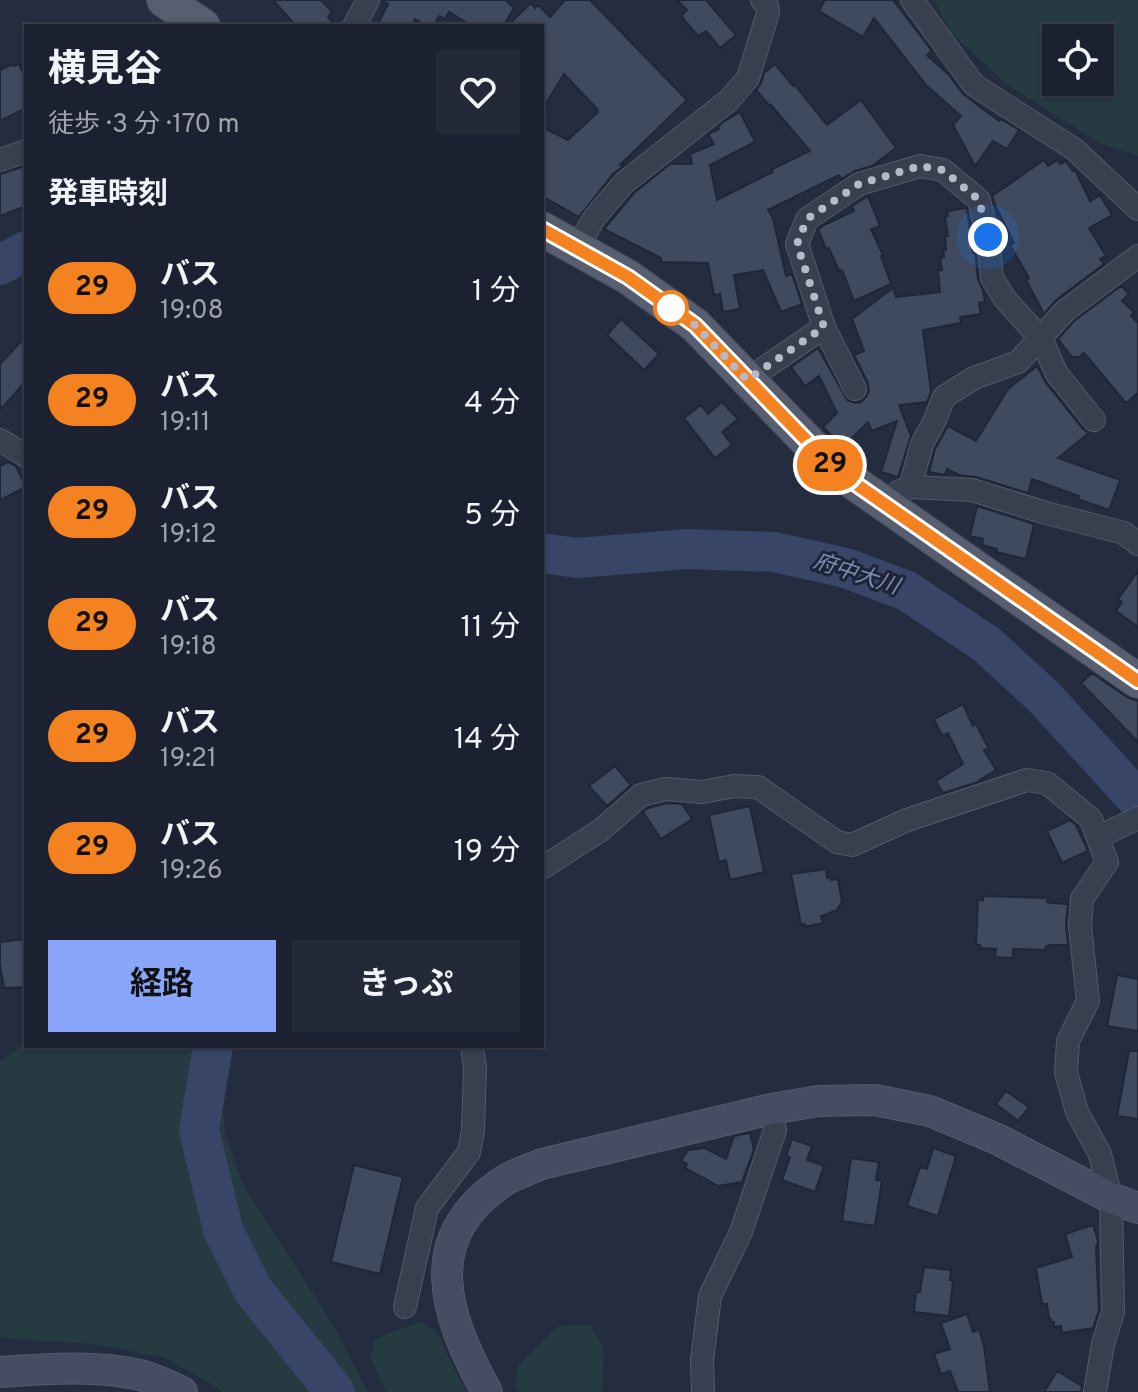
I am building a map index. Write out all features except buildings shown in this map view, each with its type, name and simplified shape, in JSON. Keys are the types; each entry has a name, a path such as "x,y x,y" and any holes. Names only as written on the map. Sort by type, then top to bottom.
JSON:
{"main road":[{"path":"164,0 200,24"},
{"path":"544,230 628,277 695,325 833,468 1138,681"}],"street":[{"path":"355,24 368,0"},
{"path":"577,248 594,218 624,183 729,100 748,78 768,13 767,5 762,0"},
{"path":"912,0 974,85 1074,149 1138,209"},
{"path":"0,160 24,152"},
{"path":"855,389 824,327 797,244 807,219 859,184 920,166 943,170 979,200 988,237 992,278 1005,299 1041,339 1057,374 1094,420"},
{"path":"910,487 922,444 944,397 974,378 1018,362 1065,311 1138,256"},
{"path":"747,380 824,327"},
{"path":"0,440 24,455"},
{"path":"879,500 910,487 972,490 1124,533 1138,544"},
{"path":"544,867 601,830 641,795 666,789 702,792 734,786 758,787 837,842 852,845 907,820 1027,780 1047,783 1091,819 1103,835 1107,862 1082,899 1080,926 1088,1001 1068,1041 1066,1072 1077,1112 1124,1203 1113,1312 1103,1344 1095,1392"},
{"path":"1103,835 1138,818"},
{"path":"405,1307 427,1208 469,1152 474,1115 472,1048"},
{"path":"487,1392 455,1327 448,1294 447,1262 454,1236 464,1218 484,1196 510,1178 542,1164 771,1109 818,1101 875,1100 930,1111 997,1139 1124,1203"},
{"path":"703,1392 702,1360 710,1296 741,1232 775,1130 771,1109"},
{"path":"424,1228 454,1236"},
{"path":"0,1372 49,1368 104,1370 141,1375 182,1392"}],"shaded area":[{"path":"934,0 1138,0 1138,156 1101,144 1006,84 950,32"},
{"path":"24,1044 24,1048 224,1048 221,1085 225,1132 242,1183 332,1323 368,1392 222,1392 165,1358 94,1344 0,1337 0,1062"},
{"path":"422,1322 436,1331 467,1392 386,1392 371,1359 374,1340"},
{"path":"590,1325 604,1347 602,1392 519,1392 515,1386 518,1365 559,1326"}],"waterway":[{"name":"府中大川","path":"0,265 24,252"},
{"name":"府中大川","path":"544,553 577,558 687,549 774,552 846,568 907,591 986,644 1043,696 1138,800"},
{"path":"213,1048 199,1130 223,1230 253,1290 335,1392"}],"bus line":[{"name":"29","path":"544,230 628,277 695,325 833,468 1138,681"}],"route":[{"path":"671,308 695,325 747,380 824,327 797,244 807,219 859,184 920,166 943,170 979,200 988,237"}]}
